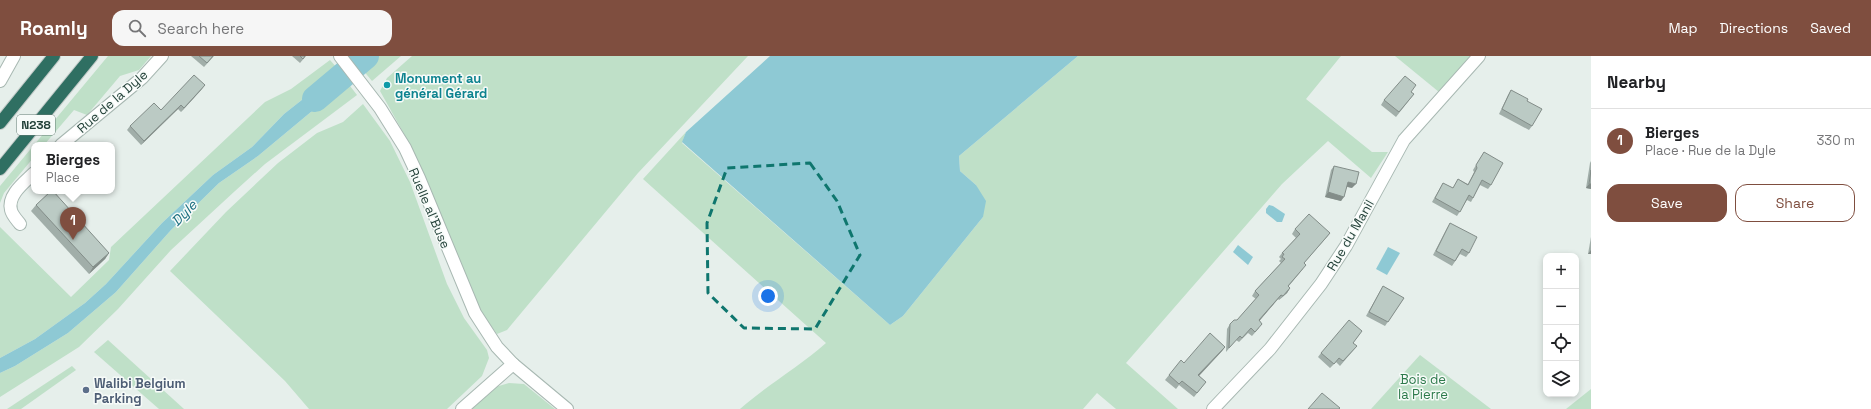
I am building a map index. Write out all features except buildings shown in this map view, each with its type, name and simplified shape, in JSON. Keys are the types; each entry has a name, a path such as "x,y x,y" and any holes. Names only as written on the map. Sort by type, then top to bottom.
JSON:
{"highway":[{"name":"N238","path":"0,123 54,56"},
{"name":"N238","path":"0,169 92,56"}],"street":[{"path":"0,81 14,56"},
{"name":"Rue de la Dyle","path":"65,142 142,78 162,56"},
{"name":"Ruelle al'Buse","path":"340,56 380,108 405,148 475,313 497,347 513,364 567,409"},
{"name":"Rue du Manil","path":"1213,409 1270,349 1313,295 1346,246 1404,140 1479,56"},
{"path":"20,224 11,211 11,202 15,192 31,176"},
{"path":"462,409 513,364"}],"highlighted area":[{"path":"810,163 837,201 860,255 815,329 744,328 708,293 707,223 727,168"}],"green space":[{"path":"108,56 151,56 139,70 120,76 87,115 74,110 47,142 36,142"},
{"path":"379,56 401,56 372,81 362,69"},
{"path":"412,56 748,56 638,173 507,330 497,334 479,310 423,174 408,141 380,91 387,78"},
{"path":"1078,56 1341,56 1306,99 1372,152 1388,152 1371,178 1328,141 1282,184 1126,363 1178,409 1116,409 1097,393 1083,409 740,409 826,343 643,179 686,132 682,143 890,325 903,316 983,217 976,185 960,171 959,156"},
{"path":"1395,56 1470,56 1439,92"},
{"path":"330,60 337,68 317,88 284,114 252,147 213,175 162,223 106,284 85,303 35,339 0,358 0,227 71,297 109,260 111,247 265,102 291,89"},
{"path":"347,82 357,95 265,164 235,191 171,250 118,309 79,347 0,397 0,373 15,366 68,333 116,292 171,230 219,183 258,156"},
{"path":"363,104 390,141 410,182 447,284 464,318 487,350 489,358 482,376 447,409 309,409 285,381 170,271 226,212 278,163 317,133 343,122"},
{"path":"31,149 31,161 4,193 0,203 0,186"},
{"path":"108,340 184,409 159,409 94,352"},
{"name":"Bois de la Pierre","path":"1420,355 1491,409 1371,409"},
{"path":"72,366 76,370 21,409 7,409"},
{"path":"509,383 524,384 555,409 471,409 492,388"},
{"path":"1591,389 1591,409 1566,409"}],"water":[{"path":"352,56 379,56 362,69"},
{"path":"770,56 1078,56 959,156 960,171 976,185 986,201 983,217 903,316 890,325 682,142 686,132"},
{"path":"337,68 347,82 258,156 219,183 171,230 116,292 68,333 15,366 0,373 0,358 35,339 85,303 106,284 162,223 213,175 252,147 284,114 317,88"},
{"path":"1269,205 1285,214 1282,222 1277,222 1266,213 1266,209"},
{"path":"1238,245 1253,257 1248,265 1233,252"},
{"path":"1388,247 1400,253 1387,275 1376,269"}],"waterway":[{"name":"Dyle","path":"315,99 366,56"}],"place":[{"name":"Monument au général Gérard","path":"387,85"},
{"name":"Bierges","path":"73,240"},
{"name":"Walibi Belgium Parking","path":"86,390"}]}
